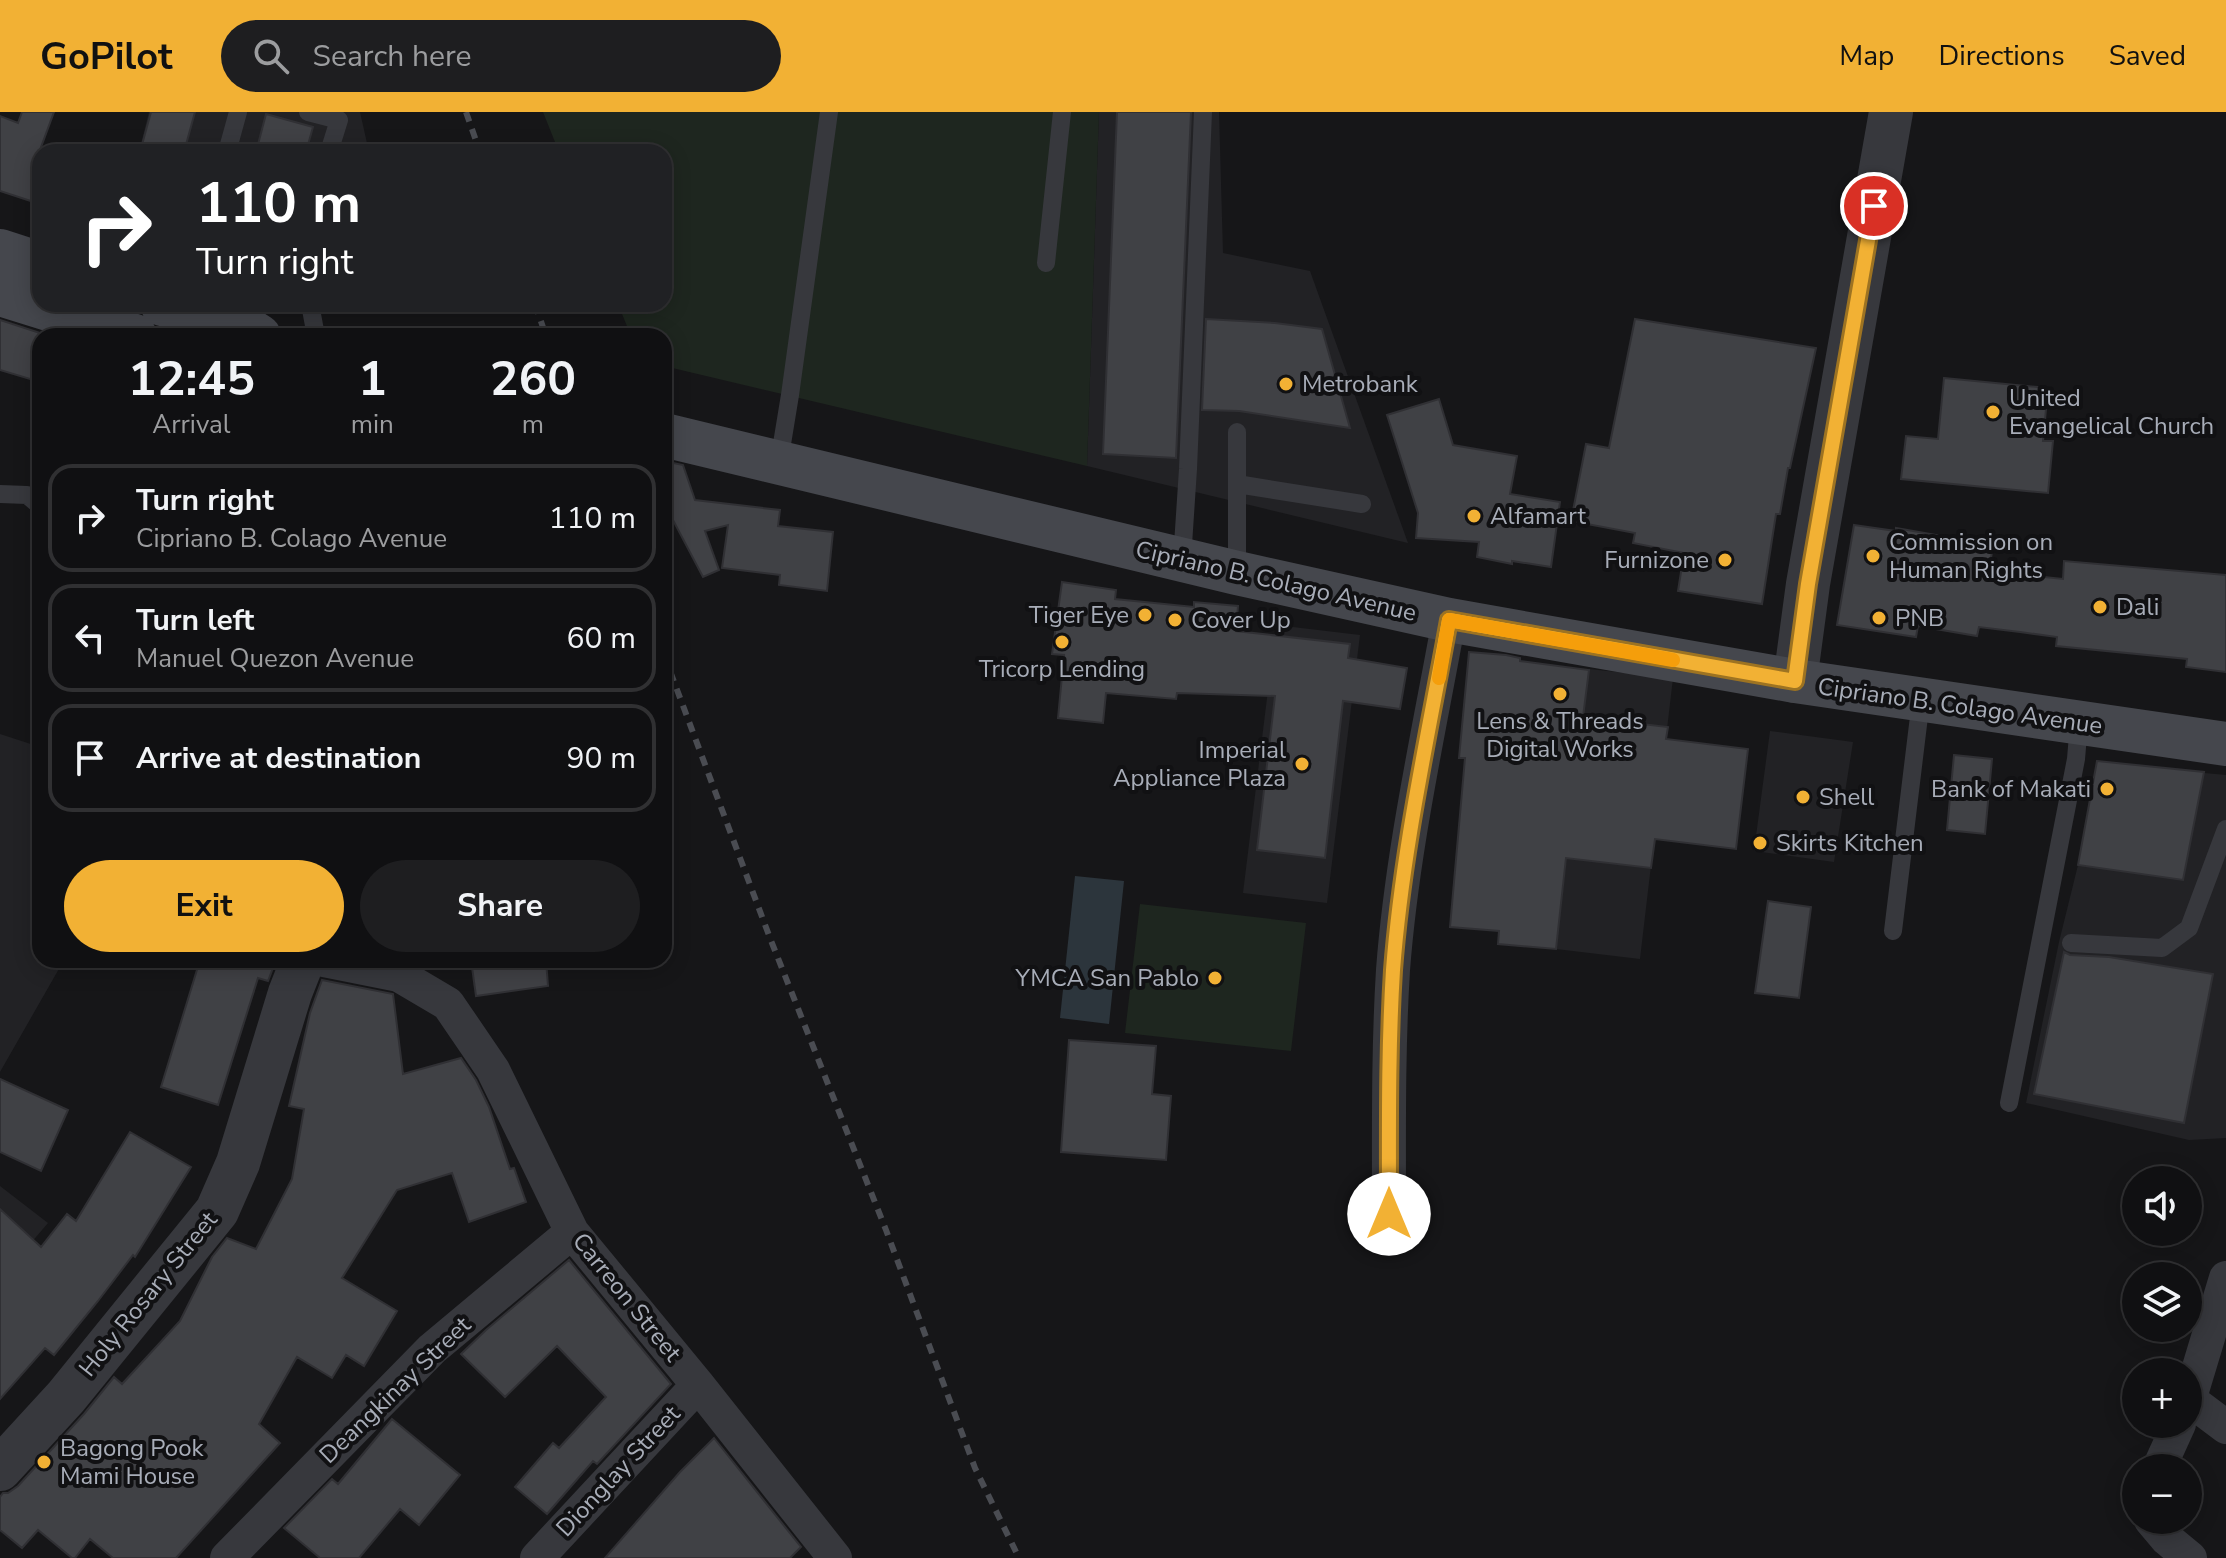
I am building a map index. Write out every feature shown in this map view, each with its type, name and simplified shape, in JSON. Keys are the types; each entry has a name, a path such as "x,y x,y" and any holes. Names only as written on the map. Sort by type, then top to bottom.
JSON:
{"main road":[{"path":"0,251 32,261"},
{"path":"0,294 32,300"},
{"path":"105,312 151,320 240,324 246,328"},
{"name":"Cipriano B. Colago Avenue","path":"672,437 1237,573 1449,620 1795,681 2226,744"}],"street":[{"path":"1795,681 1808,584 1891,112"},
{"path":"1389,1214 1388,1070 1393,968 1403,876 1449,620"},
{"name":"Holy Rosary Street","path":"0,1469 66,1397 217,1211 238,1163 300,968"},
{"name":"Carreon Street","path":"364,968 399,975 448,1004 493,1070 572,1232 835,1558"},
{"name":"Deangkinay Street","path":"227,1558 432,1349 572,1232"},
{"path":"2202,1358 2226,1278"},
{"name":"Dionglay Street","path":"537,1558 698,1385"},
{"path":"2202,1416 2226,1427"},
{"path":"2163,1534 2190,1558"}],"lane":[{"path":"229,144 238,112"},
{"path":"308,112 339,120 332,144"},
{"path":"779,462 829,112"},
{"path":"1046,263 1062,112"},
{"path":"1182,560 1203,112"},
{"path":"1237,432 1237,573"},
{"path":"1237,484 1362,504"},
{"path":"0,494 27,495 32,499"},
{"path":"1893,931 1921,699"},
{"path":"2009,1103 2076,759 2079,723"},
{"path":"2071,943 2162,948 2189,928 2226,829"}],"shaded area":[{"path":"149,112 360,112 367,144 141,144"},
{"path":"543,112 1099,112 1087,466 672,368 672,328 628,328 621,312 672,312 672,144 556,144"},
{"path":"1099,112 1219,112 1223,253 1310,271 1408,543 1087,466"},
{"name":"Imperial Appliance Plaza","path":"1276,625 1360,635 1327,903 1243,893"},
{"path":"1589,669 1673,678 1640,959 1556,949"},
{"name":"Shell","path":"1770,731 1853,742 1834,862 1754,851"},
{"path":"0,734 32,744 32,968 59,968 0,1072"},
{"path":"2204,773 2226,775 2226,1138 2189,1140 2026,1103 2078,865 2183,880"},
{"path":"1075,876 1124,881 1109,1024 1060,1018"},
{"name":"YMCA San Pablo","path":"1140,904 1306,923 1291,1051 1125,1033"},
{"path":"0,1186 48,1223 0,1279"}],"building":[{"path":"22,112 54,112 42,144 32,144 32,201 0,191 0,116 18,123"},
{"path":"151,112 195,112 186,144 142,144"},
{"path":"1117,112 1191,112 1176,458 1103,454"},
{"path":"266,114 313,127 308,144 258,144"},
{"path":"1206,319 1322,329 1350,428 1239,411 1202,410"},
{"path":"1635,319 1816,348 1780,514 1776,514 1762,604 1678,591 1684,553 1633,543 1635,533 1571,521 1586,444 1609,448"},
{"path":"0,320 32,330 32,380 0,370"},
{"name":"United Evangelical Church","path":"1944,378 2048,388 2043,441 2053,441 2048,493 1901,479 1906,436 1938,439"},
{"path":"1439,399 1453,445 1517,456 1510,494 1560,502 1551,567 1477,557 1479,542 1416,538 1418,513 1387,415"},
{"path":"672,463 683,465 695,500 780,510 778,526 833,532 827,591 779,585 780,575 722,568 728,525 705,531 719,570 703,577 672,518"},
{"path":"1854,525 1896,531 1896,528 1993,545 1989,571 2063,579 2064,561 2226,575 2226,672 2186,667 2187,659 2056,646 2057,637 1979,627 1977,636 1918,626 1916,637 1837,625"},
{"path":"1062,582 1116,590 1115,599 1194,607 1194,602 1238,606 1236,631 1350,644 1348,658 1407,668 1400,709 1343,701 1325,858 1257,850 1275,696 1177,693 1176,699 1106,693 1103,723 1058,718 1064,655 1052,654"},
{"path":"1469,652 1506,655 1520,658 1520,661 1589,670 1583,717 1668,727 1666,739 1748,749 1736,849 1655,839 1651,868 1566,858 1556,949 1498,944 1499,931 1450,927 1465,758 1459,758"},
{"path":"1954,755 1992,759 1985,834 1947,830"},
{"path":"2097,761 2204,772 2183,880 2078,865"},
{"path":"1768,901 1811,907 1799,998 1755,993"},
{"path":"2064,952 2213,974 2184,1123 2034,1094"},
{"path":"198,968 273,968 268,981 258,978 218,1105 161,1087"},
{"path":"472,968 547,968 548,986 476,996"},
{"path":"322,980 393,994 403,1074 461,1058 489,1107 510,1169 514,1168 526,1202 469,1222 452,1173 397,1190 342,1278 397,1311 364,1366 346,1355 332,1378 297,1357 259,1424 280,1443 176,1558 113,1558 90,1539 72,1558 38,1530 22,1548 0,1530 0,1497 3,1493 18,1486 114,1377 122,1384 180,1321 212,1257 227,1238 256,1249 292,1179 304,1109 289,1106 310,1013"},
{"path":"1069,1040 1156,1046 1152,1094 1171,1096 1166,1160 1061,1152"},
{"path":"0,1079 68,1110 41,1171 0,1152"},
{"path":"130,1132 191,1167 135,1257 133,1255 54,1355 45,1348 0,1399 0,1209 41,1247 67,1214 76,1221"},
{"path":"569,1260 671,1384 597,1464 593,1461 547,1514 515,1487 553,1443 559,1448 606,1397 557,1346 505,1397 461,1354"},
{"path":"392,1419 460,1475 419,1525 400,1509 359,1558 320,1558 284,1528 332,1479 338,1484"},
{"path":"714,1438 801,1547 790,1558 605,1558 680,1472"}],"railway":[{"path":"466,112 477,144"},
{"path":"538,312 543,328"},
{"path":"672,676 975,1468 1019,1558"}],"slow traffic":[{"path":"1439,678 1449,620 1673,660"}],"place":[{"name":"Metrobank","path":"1286,384"},
{"name":"United Evangelical Church","path":"1993,412"},
{"name":"Alfamart","path":"1474,516"},
{"name":"Commission on Human Rights","path":"1873,556"},
{"name":"Furnizone","path":"1725,560"},
{"name":"Dali","path":"2100,607"},
{"name":"Tiger Eye","path":"1145,615"},
{"name":"PNB","path":"1879,618"},
{"name":"Cover Up","path":"1175,620"},
{"name":"Tricorp Lending","path":"1062,642"},
{"name":"Lens & Threads Digital Works","path":"1560,694"},
{"name":"Imperial Appliance Plaza","path":"1302,764"},
{"name":"Bank of Makati","path":"2107,789"},
{"name":"Shell","path":"1803,797"},
{"name":"Skirts Kitchen","path":"1760,843"},
{"name":"YMCA San Pablo","path":"1215,978"},
{"name":"Bagong Pook Mami House","path":"44,1462"}],"route":[{"path":"1389,1214 1388,1070 1393,968 1403,876 1449,620 1795,681 1808,584 1874,206"}]}
